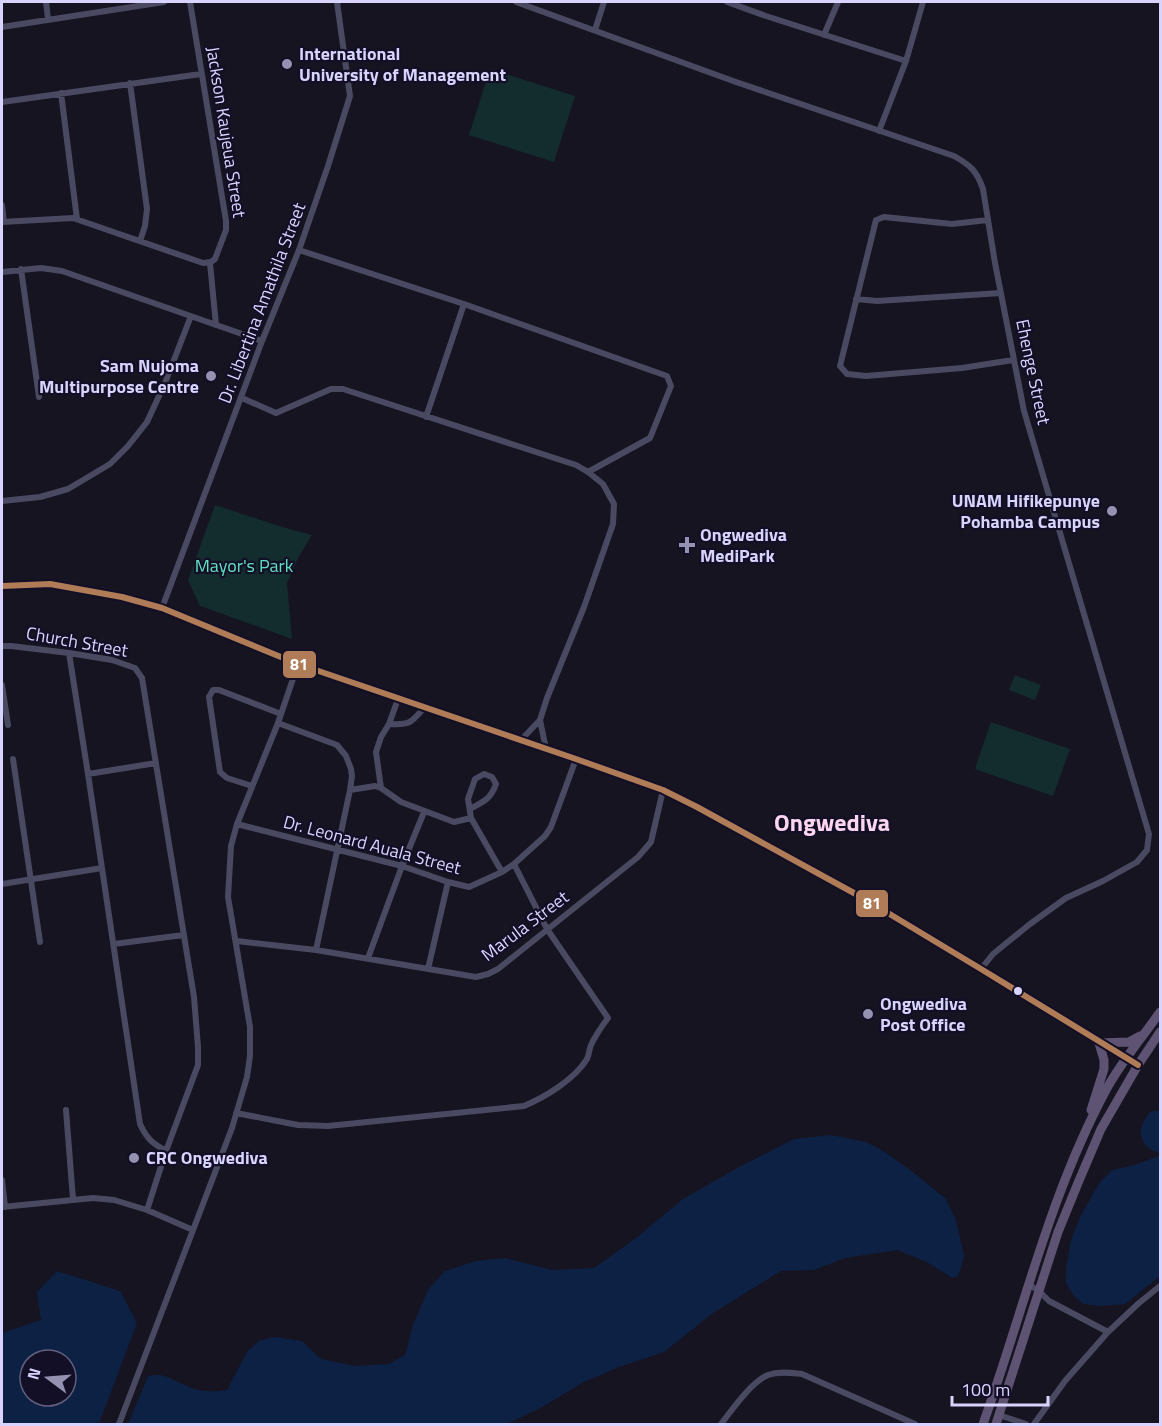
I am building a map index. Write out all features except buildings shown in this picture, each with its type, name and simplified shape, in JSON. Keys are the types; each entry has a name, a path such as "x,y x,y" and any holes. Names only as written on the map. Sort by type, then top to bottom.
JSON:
{"main road":[{"path":"983,1425 1053,1209 1078,1146 1104,1069 1100,1043 1129,1042 1140,1036 1158,1015"},
{"path":"1078,1146 1125,1058 1158,1015"},
{"path":"998,1420 1058,1232 1101,1129 1138,1065 1161,1032"}],"street":[{"path":"46,2 48,19"},
{"path":"2,27 117,5 164,2"},
{"name":"Jackson Kaujeua Street","path":"190,2 226,221 226,230 217,255 210,263"},
{"name":"Dr. Libertina Amathila Street","path":"162,608 262,341 299,250 350,96 337,2"},
{"name":"Ehenge Street","path":"516,2 736,82 954,156 969,165 979,178 1024,411 1149,834 1147,850 1137,862 1066,898 993,954 981,969"},
{"path":"536,9 538,2"},
{"path":"595,30 604,2"},
{"path":"727,2 906,61"},
{"path":"824,35 838,2"},
{"path":"879,131 906,61 923,2"},
{"path":"2,102 201,74"},
{"path":"130,83 147,209 140,241"},
{"path":"61,93 77,219"},
{"path":"2,205 3,222 77,219 204,263 210,263 216,325"},
{"path":"988,220 952,224 884,217 876,220 840,366 847,374 866,376 962,368 1013,360"},
{"path":"299,250 464,304 667,376 671,386 650,438 588,472"},
{"path":"2,272 41,268 62,271 262,341"},
{"path":"21,270 39,397"},
{"path":"856,299 878,302 1001,292"},
{"path":"426,417 464,304"},
{"path":"2,501 40,497 60,492 110,464 147,422 191,316"},
{"path":"242,398 276,413 327,390 339,389 576,465 603,484 614,504 613,524 540,720 521,740"},
{"path":"2,586 50,584 122,597 162,608 298,664 663,790 863,898 1138,1065"},
{"name":"Church Street","path":"2,646 69,652 125,663 135,668 142,678 156,762"},
{"path":"69,652 140,1124 146,1137 166,1151"},
{"path":"119,1425 193,1230 247,1077 250,1027 228,897 231,846 237,824 278,723 298,664"},
{"path":"2,685 8,725"},
{"path":"252,786 227,778 220,772 209,697 213,690 219,690 281,714"},
{"path":"381,788 376,752 398,699"},
{"path":"389,724 411,722 424,708"},
{"path":"540,720 546,749"},
{"path":"278,723 337,745 346,756 351,769 350,790 316,950"},
{"path":"13,759 40,942"},
{"name":"Dr. Leonard Auala Street","path":"237,824 402,866 469,887 514,864 545,836 551,827 576,759"},
{"path":"88,774 156,762 194,998 198,1065 147,1210"},
{"path":"470,809 493,794 496,784 492,777 484,774 475,778 468,799 471,818 501,872"},
{"path":"350,790 375,786 401,802 424,812 454,822 471,818"},
{"name":"Marula Street","path":"237,941 316,950 477,977 488,974 498,969 638,857 651,842 663,790"},
{"path":"368,958 424,812"},
{"path":"236,1113 298,1125 328,1126 524,1106 542,1098 574,1073 587,1058 591,1043 608,1018 547,929 514,864"},
{"path":"2,884 102,868"},
{"path":"428,969 448,882"},
{"path":"114,944 183,935"},
{"path":"66,1110 73,1199"},
{"path":"2,1180 3,1207 73,1199 114,1200 147,1210 193,1230"},
{"path":"1028,1284 1049,1301 1107,1332"},
{"path":"1034,1425 1065,1380 1107,1332 1138,1303 1161,1286"},
{"path":"721,1425 747,1390 766,1376 782,1372 802,1374 915,1425"},
{"path":"998,1420 1026,1425"}],"green space":[{"path":"490,69 575,96 554,162 469,135"},
{"name":"Mayor's Park","path":"215,505 312,535 287,583 292,639 200,606 188,580"},
{"path":"1015,675 1041,685 1035,700 1009,690"},
{"path":"991,722 1070,749 1053,796 975,769"}],"water":[{"path":"1160,1110 1160,1153 1147,1147 1142,1138 1141,1129 1150,1112"},
{"path":"831,1135 866,1142 883,1151 945,1198 956,1220 964,1255 958,1276 952,1278 927,1262 897,1250 845,1258 814,1270 781,1271 713,1313 664,1352 619,1367 582,1383 544,1406 507,1424 128,1424 148,1376 165,1376 203,1391 227,1390 247,1352 260,1340 275,1337 302,1341 321,1359 355,1366 389,1364 405,1355 413,1325 428,1290 445,1271 476,1261 505,1258 552,1270 594,1268 636,1238 683,1199 739,1167 794,1139"},
{"path":"1160,1156 1160,1276 1125,1304 1102,1306 1083,1304 1074,1296 1066,1283 1071,1240 1080,1217 1100,1182 1112,1170"},
{"path":"57,1271 120,1291 137,1323 97,1424 2,1424 2,1333 41,1320 37,1292"}],"transit line":[{"name":"81","path":"2,586 50,584 122,597 162,608 298,664 663,790 863,898 1138,1065"}],"place":[{"name":"International University of Management","path":"287,64"},
{"name":"Sam Nujoma Multipurpose Centre","path":"211,376"},
{"name":"UNAM Hifikepunye Pohamba Campus","path":"1112,511"},
{"name":"Ongwediva MediPark","path":"687,545"},
{"name":"Ongwediva Post Office","path":"868,1014"},
{"name":"CRC Ongwediva","path":"134,1158"}],"district":[{"name":"Ongwediva","path":"832,823"}]}
